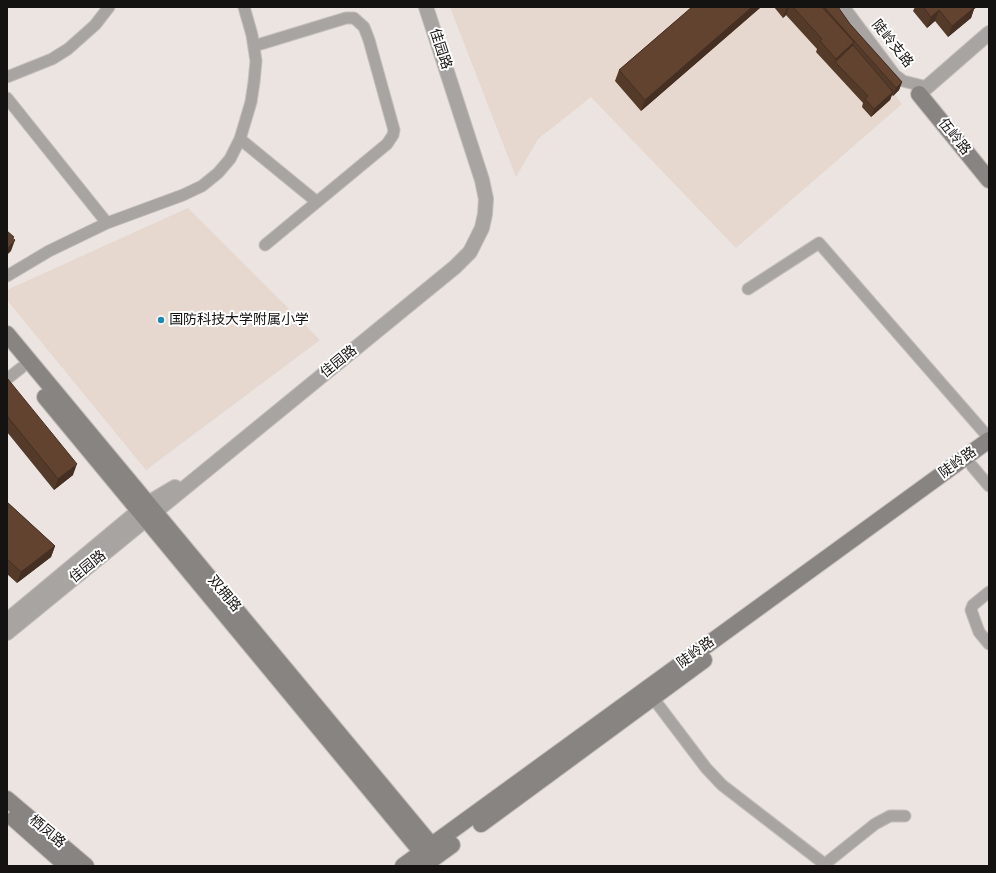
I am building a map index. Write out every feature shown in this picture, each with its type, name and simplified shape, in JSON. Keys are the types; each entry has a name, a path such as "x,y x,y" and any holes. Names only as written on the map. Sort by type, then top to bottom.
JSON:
{"main road":[{"name":"伍岭路","path":"925,93 989,164"},
{"name":"伍岭路","path":"925,93 989,180"},
{"name":"双拥路","path":"7,334 147,511 429,856"},
{"name":"双拥路","path":"7,351 147,511"},
{"name":"陡岭路","path":"429,856 989,439"},
{"name":"陡岭路","path":"403,866 429,856 653,698 989,453"},
{"name":"栖凤路","path":"7,799 86,866"},
{"name":"栖凤路","path":"7,813 68,866"},
{"path":"46,831 96,866"}],"street":[{"path":"7,77 52,59 68,49 95,25 109,7"},
{"path":"7,276 49,250 107,223 184,195 202,186 218,173 230,159 240,139 251,102 256,61 254,46 244,7"},
{"name":"佳园路","path":"7,633 182,481 426,283 459,253 470,237 478,211 478,200 474,182 417,7"},
{"name":"佳园路","path":"7,621 455,267 470,252 477,241 485,214 486,199 482,180 426,7"},
{"name":"陡岭支路","path":"844,7 895,75 925,93"},
{"path":"254,46 346,18 354,18 364,27 393,121 393,135 386,144 265,245"},
{"path":"925,93 989,33"},
{"path":"925,93 989,40"},
{"path":"7,98 107,223"},
{"path":"240,139 317,202"},
{"path":"748,289 819,243 989,439"},
{"path":"7,378 21,368"},
{"path":"972,466 989,486"},
{"path":"989,592 973,605 971,610 979,632 989,644"},
{"path":"653,698 706,768 722,785 826,865 875,824 890,816 905,816"}],"shaded area":[{"path":"450,7 825,7 902,104 736,248 591,97 538,139 516,177"},
{"name":"国防科技大学附属小学","path":"188,208 320,340 146,470 7,300 7,290"}],"building":[{"path":"692,7 752,7 645,100 619,70"},
{"path":"793,7 822,7 854,42 836,59 820,41 822,39"},
{"path":"824,7 838,7 850,24 902,82 896,88"},
{"path":"923,7 975,7 952,26 939,10 931,17"},
{"path":"853,45 893,92 874,109 865,99 868,96 835,62"},
{"path":"7,231 14,237 12,238 15,240 8,248 7,247"},
{"path":"7,378 77,464 58,479 7,416"},
{"path":"7,502 55,546 21,572 7,559"}],"place":[{"name":"国防科技大学附属小学","path":"161,320"}]}
